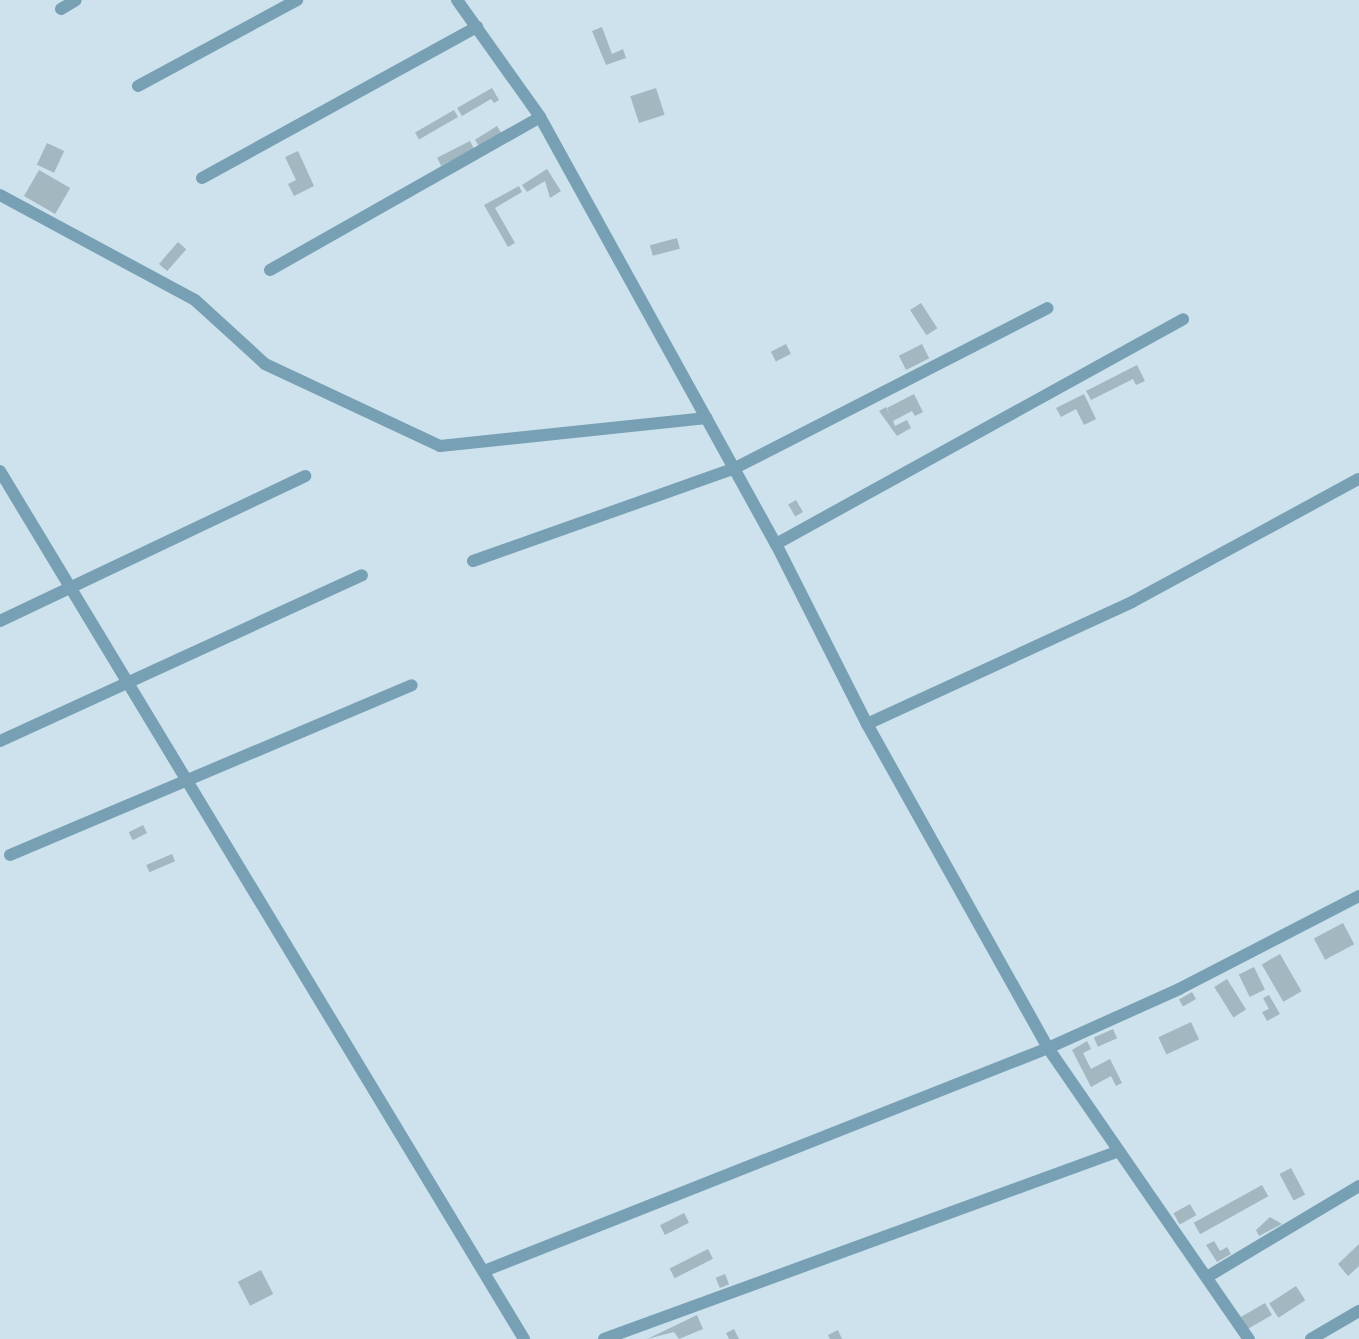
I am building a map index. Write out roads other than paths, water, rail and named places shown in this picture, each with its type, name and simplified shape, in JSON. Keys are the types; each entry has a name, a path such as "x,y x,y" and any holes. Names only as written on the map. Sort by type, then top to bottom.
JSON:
{"street":[{"path":"61,9 76,0"},
{"path":"138,86 296,0"},
{"path":"457,0 540,117 776,544 867,724 1048,1048 1249,1339"},
{"path":"202,178 477,27"},
{"path":"270,270 540,117"},
{"path":"0,195 195,300 265,364 440,446 707,418"},
{"path":"473,561 735,468 1047,308"},
{"path":"776,544 1183,319"},
{"path":"0,471 524,1339"},
{"path":"0,621 304,476"},
{"path":"867,724 1132,602 1359,479"},
{"path":"0,741 362,575"},
{"path":"10,855 412,685"},
{"path":"484,1271 1048,1048 1179,989 1359,896"},
{"path":"604,1339 1119,1151"},
{"path":"1207,1277 1359,1186"},
{"path":"1311,1339 1359,1311"}]}
